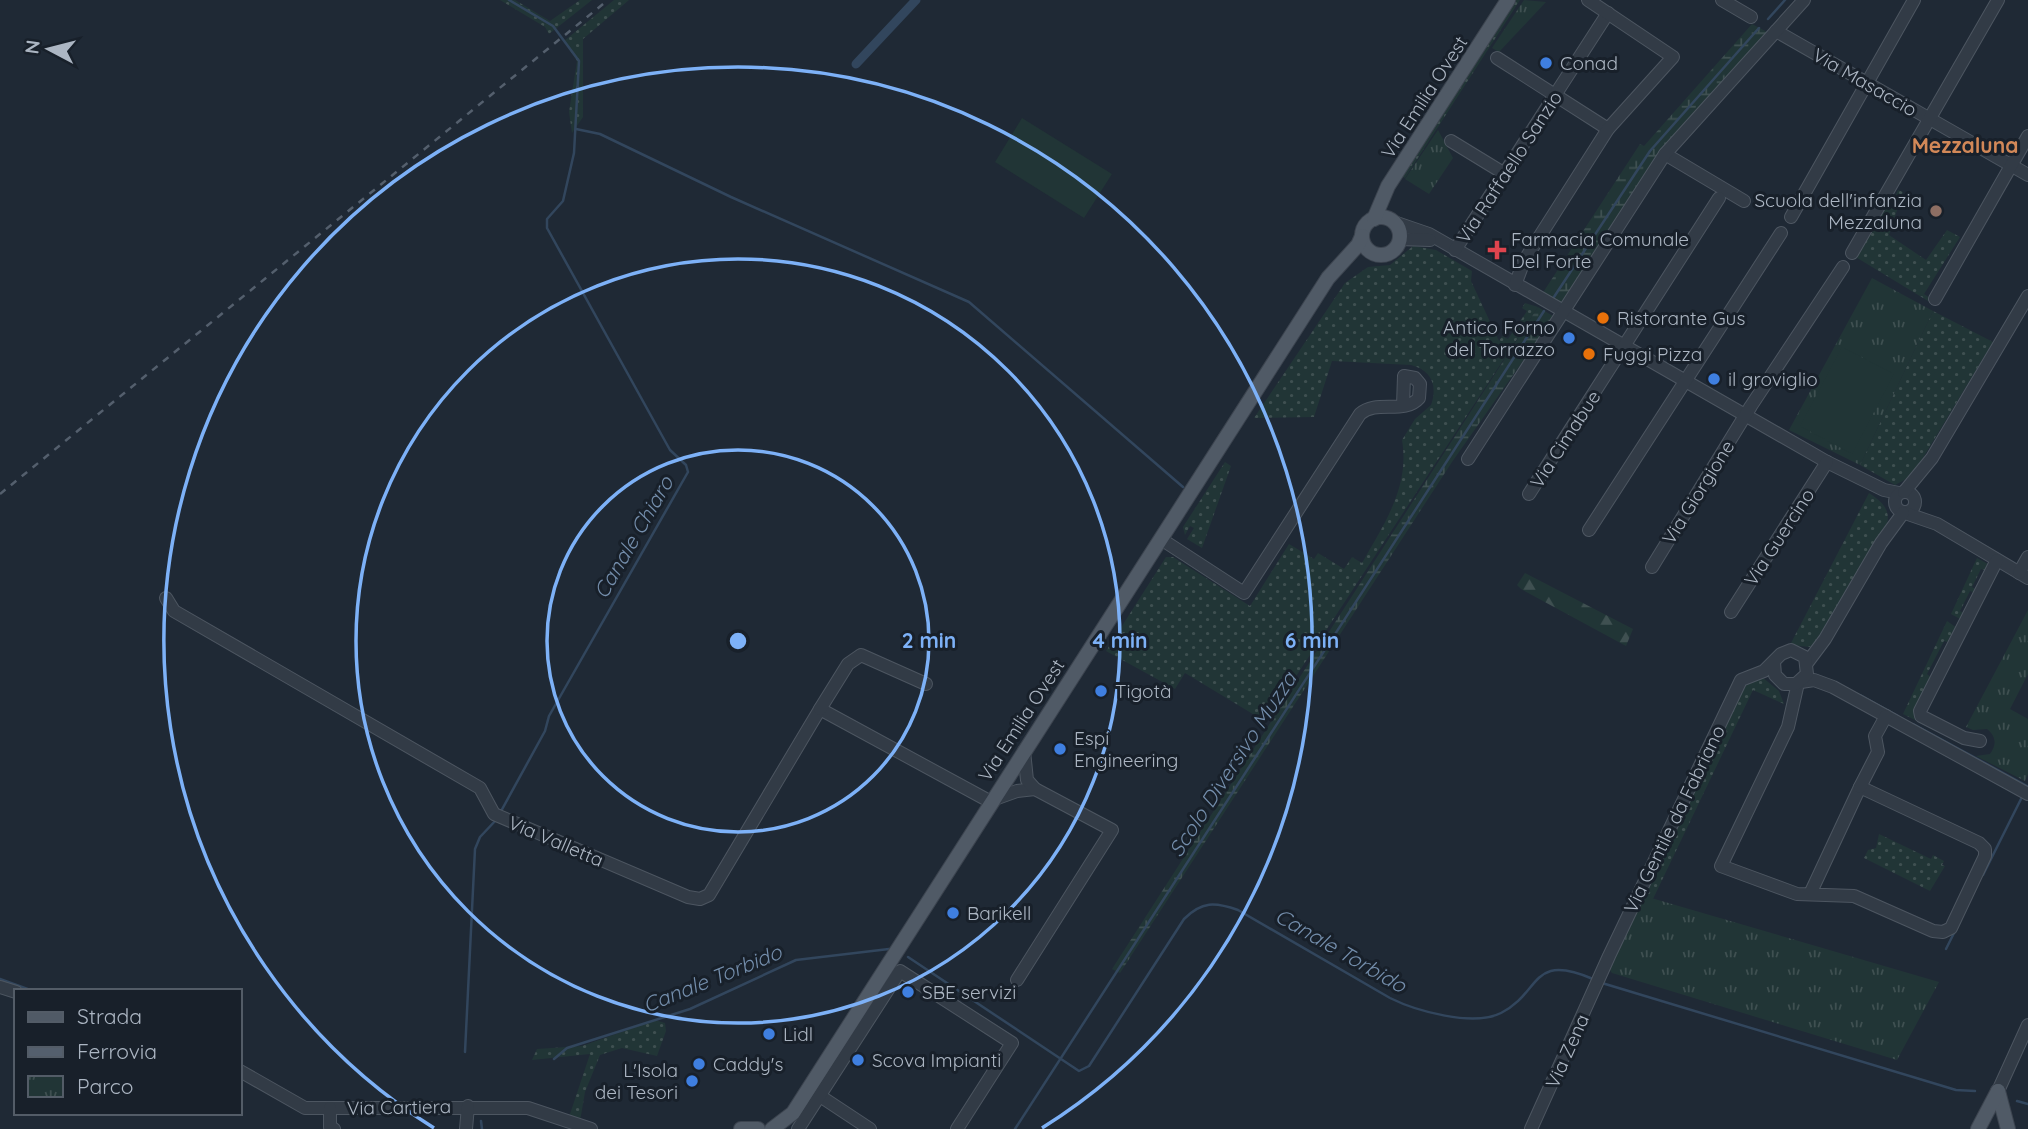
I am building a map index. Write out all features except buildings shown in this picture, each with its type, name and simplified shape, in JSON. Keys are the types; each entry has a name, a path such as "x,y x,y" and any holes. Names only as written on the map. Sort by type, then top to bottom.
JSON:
{"main road":[{"name":"Via Emilia Ovest","path":"1386,220 1394,178 1508,0"},
{"path":"1386,220 1399,239 1390,253 1378,255 1366,247 1362,236 1366,225 1386,220"},
{"name":"Via Emilia Ovest","path":"772,1129 793,1113 1333,270 1352,252 1362,236"},
{"name":"Via Emilia Ovest","path":"1321,292 1352,263 1378,255"},
{"path":"1978,1129 1998,1091"},
{"path":"1998,1091 2008,1129"},
{"path":"741,1129 758,1129"}],"street":[{"path":"1505,280 1519,264 1608,129 1673,57 1588,0"},
{"path":"1722,0 1751,17"},
{"path":"1468,459 1665,154 1804,0"},
{"path":"1791,217 1914,0"},
{"path":"1852,253 1998,0"},
{"name":"Via Raffaello Sanzio","path":"1455,250 1608,13"},
{"name":"Via Masaccio","path":"1776,31 2028,174"},
{"path":"1497,58 1608,129"},
{"path":"1935,299 2028,136"},
{"path":"1451,141 1504,174"},
{"path":"1665,154 1744,201"},
{"name":"Via Cimabue","path":"1529,494 1718,198"},
{"path":"1386,220 1421,230 1684,382 1884,490 2024,575 2028,557"},
{"path":"1589,530 1781,233"},
{"path":"1399,239 1422,238 1443,244"},
{"path":"1505,280 1519,264"},
{"name":"Via Giorgione","path":"1652,568 1745,416 1843,267"},
{"path":"1860,787 1979,843 1985,849 1986,856 1951,928 1943,932 1932,931 1854,896 1797,894 1721,866 1791,716 1808,664 2028,296"},
{"path":"1163,536 1246,590 1360,414 1372,407 1403,406"},
{"name":"Via Guercino","path":"1731,612 1828,462"},
{"path":"1980,741 1964,738 1921,716 1920,711 1997,560"},
{"name":"Via Valletta","path":"166,598 174,611 480,788 497,816 688,897 704,898 848,664 862,655 926,684"},
{"path":"1791,716 1790,695 1774,662 1786,651 1814,647 1826,635"},
{"path":"1796,651 1833,687"},
{"name":"Via Gentile da Fabriano","path":"1602,973 1741,680 1774,662"},
{"path":"1755,674 1781,681 1814,680 1833,687 2028,794"},
{"path":"820,709 991,801 1030,786"},
{"path":"1810,894 1878,752 1875,736 1886,716"},
{"path":"1024,751 1030,786"},
{"path":"1010,773 1112,830 1017,979"},
{"path":"798,1129 900,971 1012,1043 957,1129"},
{"name":"Via Zena","path":"1531,1129 1602,973"},
{"path":"1998,1091 2028,1025"},
{"name":"Via Cartiera","path":"242,1072 299,1106 468,1106 533,1109 590,1129"},
{"path":"820,1096 870,1129"},
{"name":"Via Cartiera","path":"466,1129 468,1106"},
{"name":"Via Cartiera","path":"330,1108 330,1127 334,1129"}],"green space":[{"path":"500,0 515,0 550,21 580,0 592,0 549,34 545,27"},
{"path":"614,0 629,0 583,39 583,117 572,133 569,112 577,61 564,41"},
{"path":"1514,0 1520,0 1405,178 1401,176"},
{"path":"1524,0 1546,2 1499,52 1492,48"},
{"path":"1752,24 1769,33 1675,139 1560,305 1542,294 1640,144 1644,146"},
{"path":"1022,118 1112,174 1084,218 995,162"},
{"path":"1438,130 1453,158 1429,194 1405,179"},
{"path":"1898,190 1903,192 1889,235 1926,260 1947,230 1960,237 1924,294 1930,298 1928,301 1854,256 1888,196 1894,199"},
{"path":"1413,246 1436,250 1472,271 1471,281 1499,341 1502,336 1508,339 1527,311 1522,308 1525,303 1538,307 1266,722 1185,673 1175,689 1106,651 1166,557 1173,557 1250,606 1289,544 1314,559 1318,553 1344,569 1352,557 1362,563 1399,489 1402,440 1415,419 1431,405 1434,391 1431,379 1424,371 1411,365 1332,361 1314,417 1254,418 1345,283 1368,267 1390,265"},
{"path":"1872,278 1933,311 1860,465 1789,430"},
{"path":"1538,307 1553,316 1548,325 1452,462 1120,973 1112,969"},
{"path":"1933,311 1993,342 1912,476 1895,485 1860,465"},
{"path":"1842,347 1894,374 1852,454 1800,426"},
{"path":"1225,462 1231,466 1202,548 1187,539 1194,528 1190,526 1185,535 1183,527"},
{"path":"1869,493 1887,512 1886,528 1820,637 1810,647 1790,645"},
{"path":"1977,558 1990,565 1987,571 1981,569 1972,587 1977,590 1975,593 1970,591 1960,611 1965,614 1960,619 1951,614"},
{"path":"1525,573 1633,629 1626,646 1521,589 1517,585"},
{"path":"2028,610 2028,674 2010,709 2028,719 2028,774 2025,781 1976,756 1990,754 1994,747 1994,738 1987,729 1973,730 1966,727"},
{"path":"1947,621 1957,628 1947,642 1944,641 1927,674 1932,678 1919,722 1903,714"},
{"path":"1762,677 1779,691 1784,704 1753,690 1653,899 1641,895 1741,686"},
{"path":"1879,834 1931,859 1933,855 1944,861 1942,865 1945,866 1930,891 1864,858 1868,850 1876,848"},
{"path":"1641,895 1939,982 1897,1060 1612,973 1609,969"},
{"path":"655,1020 665,1023 666,1031 657,1056 622,1048 600,1055 585,1092 580,1121 569,1117 590,1054 532,1060 537,1049 582,1046"}],"waterway":[{"name":"Canale Chiaro","path":"500,813 545,731 549,716 688,472 686,465 670,450 547,228 547,219 563,201 574,153 579,61 553,26 509,0"},
{"path":"856,64 916,0"},
{"name":"Scolo Diversivo Muzza","path":"1768,19 1785,0"},
{"name":"Scolo Diversivo Muzza","path":"1552,300 1650,151 1759,28"},
{"path":"576,129 600,134 731,197 969,302 1183,487"},
{"name":"Scolo Diversivo Muzza","path":"1015,1129 1544,311"},
{"path":"1860,695 1898,716"},
{"path":"1913,724 2027,786"},
{"path":"1983,875 2022,797"},
{"name":"Canale Chiaro","path":"465,1052 475,849 480,837 497,819"},
{"name":"Canale Torbido","path":"908,957 1079,1071 1089,1066 1184,919 1203,906 1216,905 1238,910 1390,998 1445,1016 1476,1018 1501,1013 1547,972 1573,972 1593,979"},
{"path":"1946,949 1955,931"},
{"name":"Canale Torbido","path":"554,1059 567,1048 690,1009 796,960 889,949"},
{"name":"Canale Torbido","path":"0,979 28,989"},
{"name":"Canale Torbido","path":"1602,983 1956,1090 1975,1091"},
{"name":"Canale Torbido","path":"2017,1101 2028,1104"},
{"name":"Canale Chiaro","path":"481,1121 482,1129"}],"railway":[{"path":"0,494 608,0"}],"place":[{"name":"Conad","path":"1546,63"},
{"name":"Scuola dell'infanzia Mezzaluna","path":"1936,211"},
{"name":"Farmacia Comunale Del Forte","path":"1497,250"},
{"name":"Ristorante Gus","path":"1603,318"},
{"name":"Antico Forno del Torrazzo","path":"1569,338"},
{"name":"Fuggi Pizza","path":"1589,354"},
{"name":"il groviglio","path":"1714,379"},
{"name":"Tigotà","path":"1101,691"},
{"name":"Espi Engineering","path":"1060,749"},
{"name":"Barikell","path":"953,913"},
{"name":"SBE servizi","path":"908,992"},
{"name":"Lidl","path":"769,1034"},
{"name":"Scova Impianti","path":"858,1060"},
{"name":"Caddy's","path":"699,1064"},
{"name":"L'Isola dei Tesori","path":"692,1081"}],"district":[{"name":"Mezzaluna","path":"1965,145"}]}
